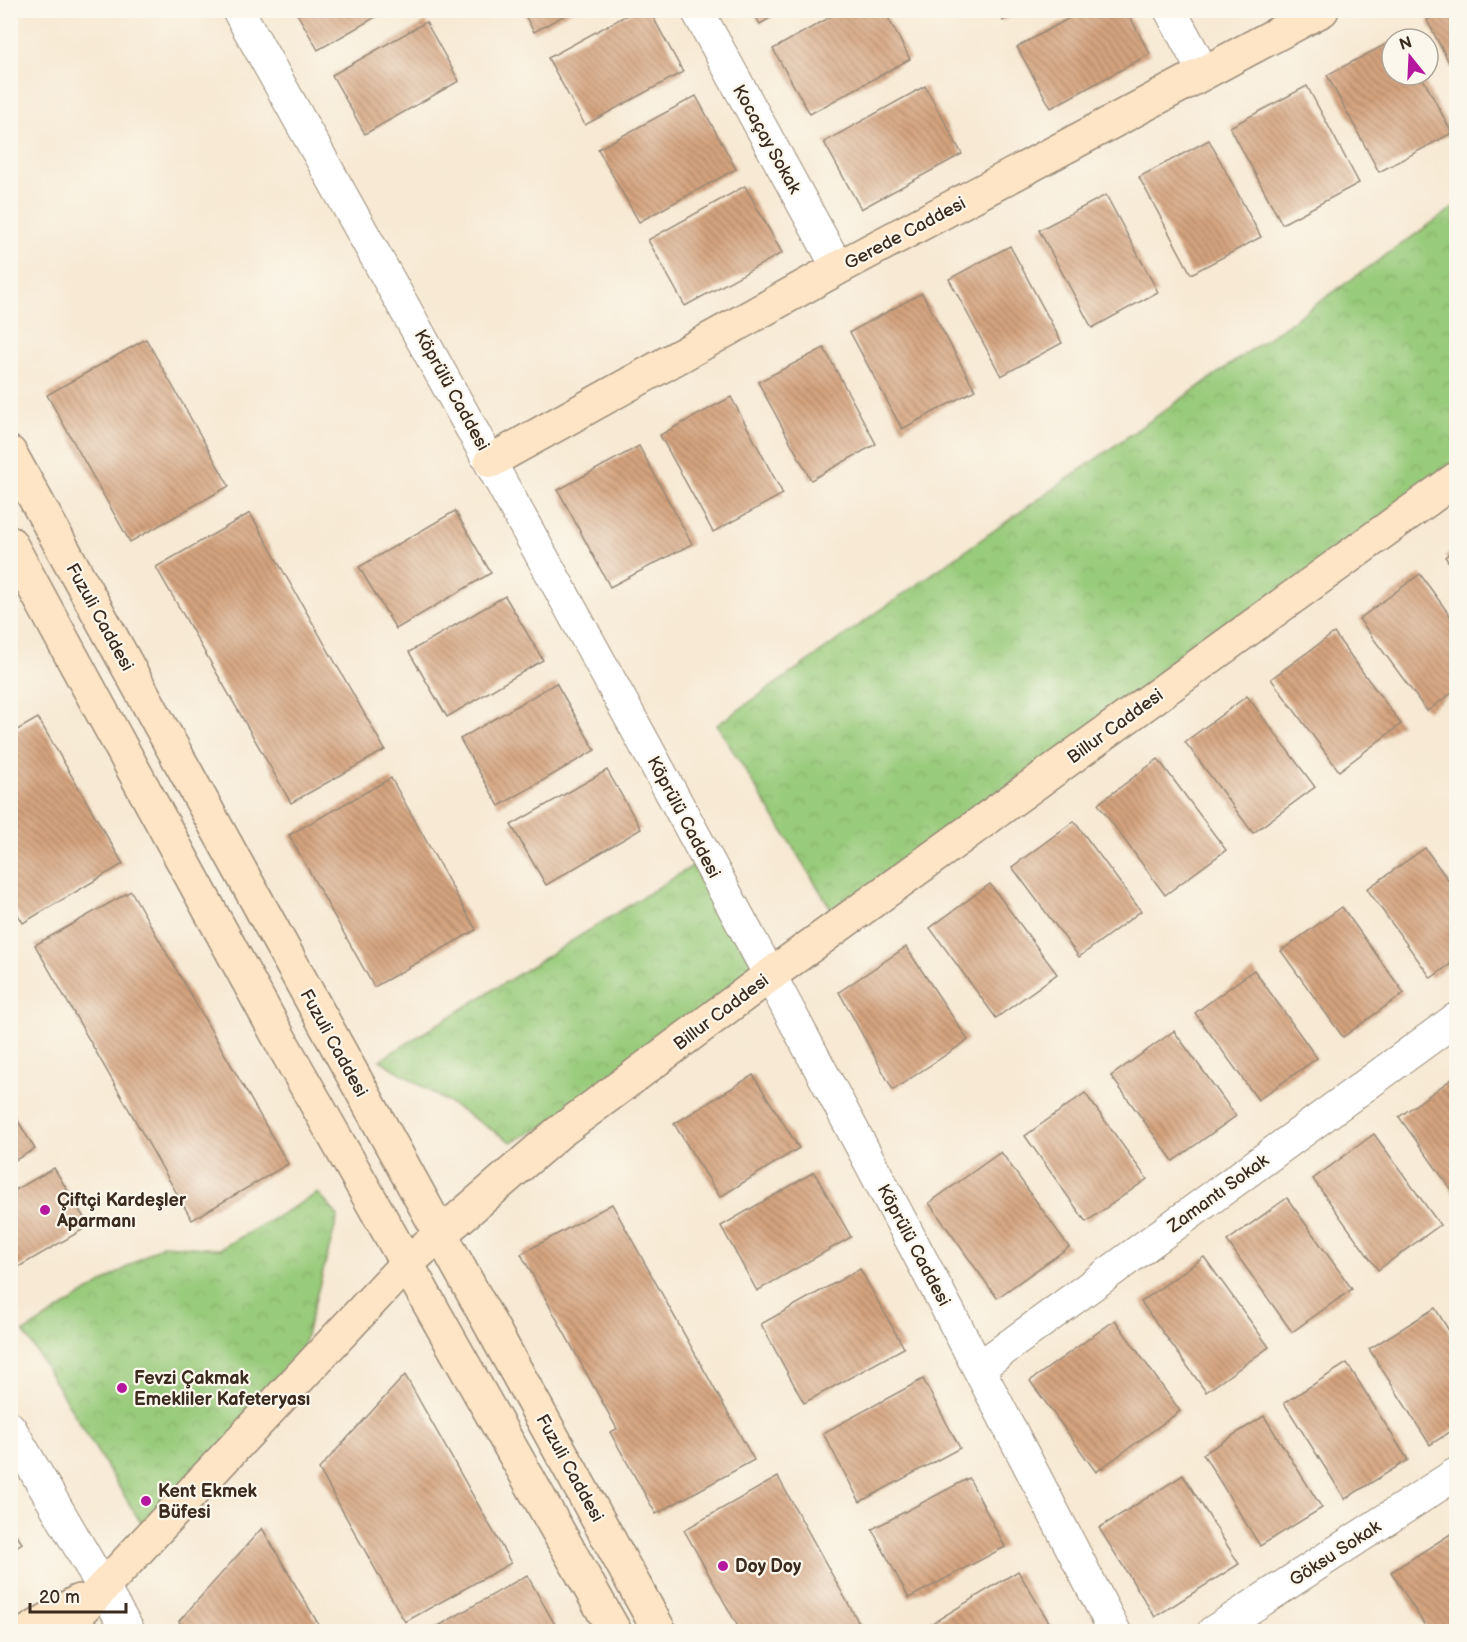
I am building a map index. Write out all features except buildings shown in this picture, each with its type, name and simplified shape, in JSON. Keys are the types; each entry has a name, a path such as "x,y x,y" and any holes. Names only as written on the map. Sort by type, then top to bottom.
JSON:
{"street":[{"name":"Köprülü Caddesi","path":"238,10 491,461 980,1367 1115,1632"},
{"name":"Kocaçay Sokak","path":"697,10 838,268"},
{"path":"1170,10 1204,73"},
{"name":"Gerede Caddesi","path":"491,461 838,268 1322,10"},
{"name":"Fuzuli Caddesi","path":"10,453 660,1632"},
{"name":"Billur Caddesi","path":"61,1632 407,1263 558,1133 769,976 1456,479"},
{"path":"10,543 284,1045 615,1632"},
{"name":"Zamantı Sokak","path":"980,1367 1456,1019"},
{"path":"10,1428 129,1632"},
{"name":"Göksu Sokak","path":"1213,1632 1456,1474"},
{"path":"28,1632 103,1587"}],"green space":[{"path":"1456,206 1456,481 841,925 717,725"},
{"path":"694,865 761,979 571,1114 511,1142 380,1060"},
{"path":"318,1193 338,1216 293,1383 141,1523 24,1332 162,1245 220,1249"}],"place":[{"name":"Çiftçi Kardeşler Aparmanı","path":"45,1210"},
{"name":"Fevzi Çakmak Emekliler Kafeteryası","path":"122,1388"},
{"name":"Kent Ekmek Büfesi","path":"146,1501"},
{"name":"Doy Doy","path":"723,1566"}]}
